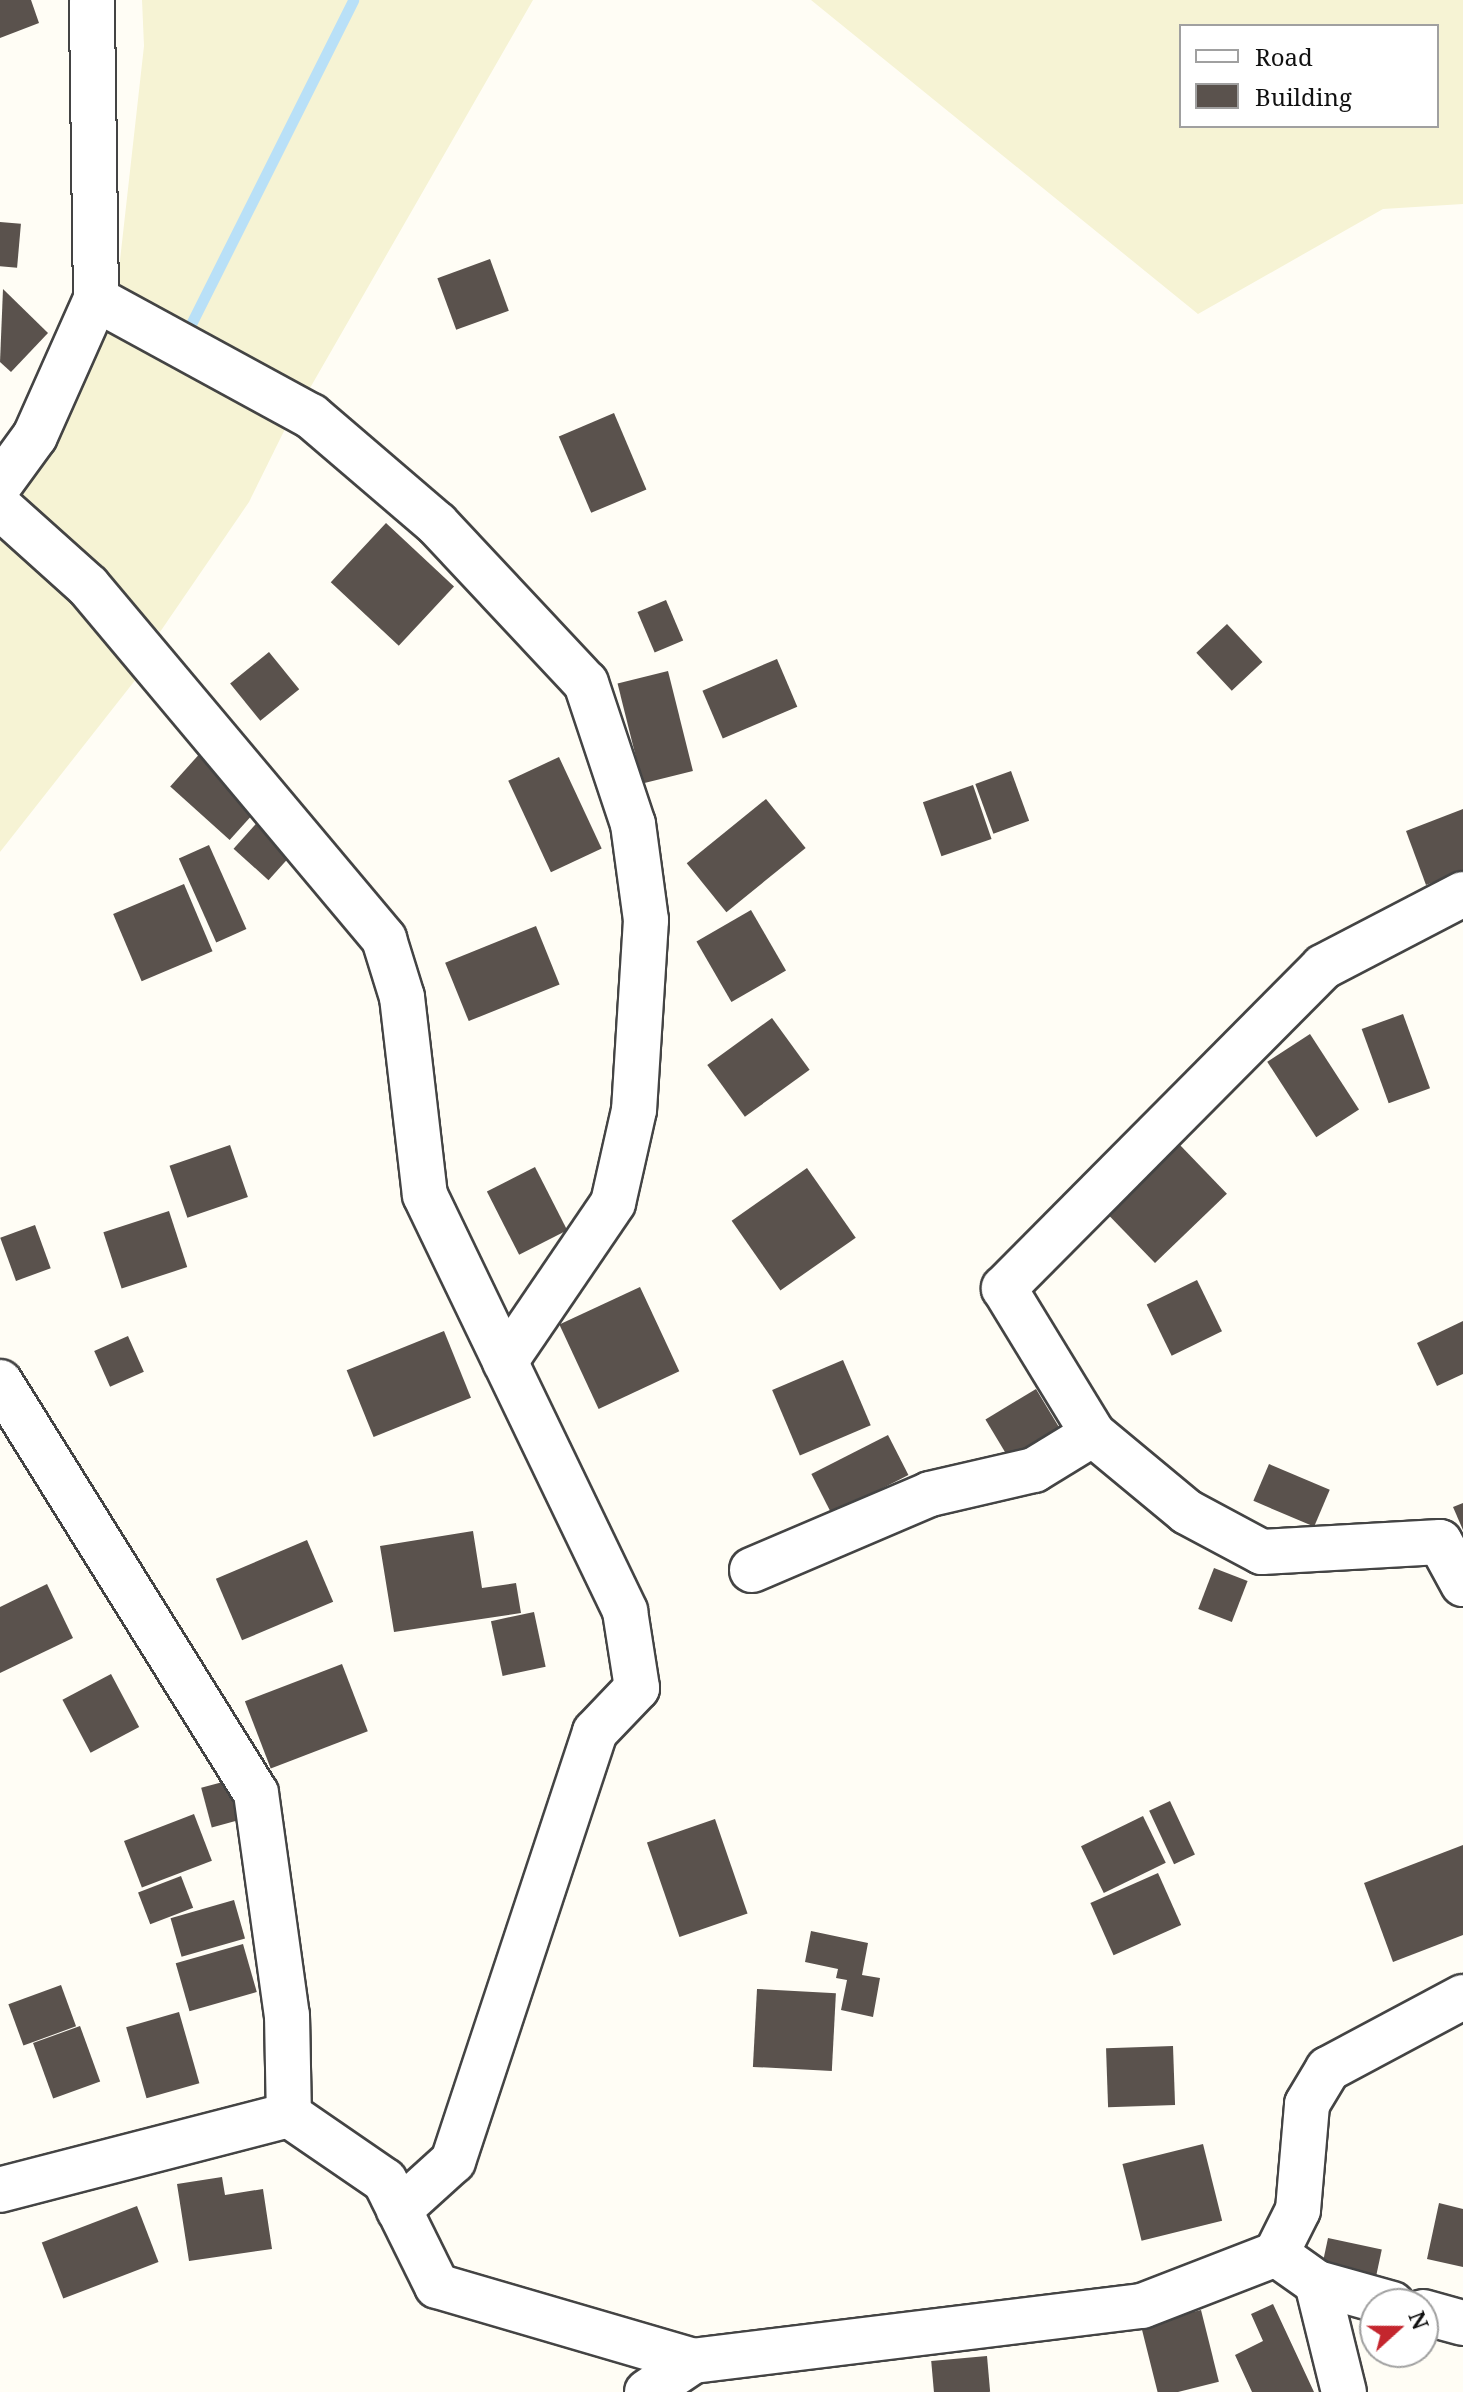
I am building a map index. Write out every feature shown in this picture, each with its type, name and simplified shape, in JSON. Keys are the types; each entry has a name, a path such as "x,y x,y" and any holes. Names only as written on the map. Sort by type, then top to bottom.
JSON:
{"street":[{"path":"0,484 35,436 96,299 92,0"},
{"path":"96,299 311,416 437,524 586,683 633,824 646,920 634,1110 613,1203 505,1362"},
{"path":"0,507 88,586 384,939 402,997 425,1195 625,1611 637,1688 595,1732 453,2161 399,2210"},
{"path":"1463,894 1323,967 1004,1288 1093,1434 1187,1512 1262,1552 1440,1542 1463,1584"},
{"path":"0,1382 256,1793 287,2015 289,2115"},
{"path":"752,1570 930,1494 1034,1470 1093,1434"},
{"path":"0,2190 289,2115 385,2181 437,2286 693,2361 1142,2306 1276,2254 1298,2210 1307,2104 1328,2069 1463,1997"},
{"path":"1276,2254 1317,2283 1359,2295"},
{"path":"1317,2283 1344,2392"},
{"path":"1439,2316 1463,2323"},
{"path":"647,2392 693,2361"}],"shaded area":[{"path":"142,0 533,0 310,388 117,287 144,46"},
{"path":"811,0 1463,0 1463,204 1383,209 1198,314"},
{"path":"106,316 288,423 249,502 160,632 15,497"},
{"path":"0,533 68,585 140,674 0,852"}],"building":[{"path":"0,0 31,0 39,23 0,38"},
{"path":"0,222 21,224 17,268 0,266"},
{"path":"490,259 509,311 456,330 437,278"},
{"path":"3,289 48,333 11,372 0,362"},
{"path":"614,413 646,489 591,513 559,436"},
{"path":"386,523 454,586 399,646 331,582"},
{"path":"666,600 683,641 655,653 637,612"},
{"path":"1227,624 1262,662 1232,691 1196,653"},
{"path":"269,652 299,689 260,721 230,683"},
{"path":"777,659 797,707 723,739 702,691"},
{"path":"668,671 693,771 642,784 618,684"},
{"path":"203,750 262,804 230,840 170,786"},
{"path":"559,757 602,849 551,872 508,781"},
{"path":"1011,771 1029,821 993,834 975,784"},
{"path":"973,785 992,839 941,856 923,802"},
{"path":"766,799 806,848 726,912 687,863"},
{"path":"1463,809 1463,871 1426,885 1406,831"},
{"path":"263,816 298,847 268,880 234,849"},
{"path":"209,845 246,929 216,942 179,858"},
{"path":"184,884 213,951 142,981 113,914"},
{"path":"751,910 786,971 731,1002 696,942"},
{"path":"536,926 560,984 469,1021 445,963"},
{"path":"1403,1014 1430,1088 1389,1103 1362,1029"},
{"path":"772,1018 810,1070 745,1117 707,1065"},
{"path":"1310,1034 1359,1109 1316,1137 1267,1062"},
{"path":"1179,1144 1227,1194 1155,1263 1107,1213"},
{"path":"230,1145 248,1197 187,1218 169,1166"},
{"path":"535,1167 567,1230 519,1255 487,1192"},
{"path":"807,1168 856,1238 780,1290 732,1221"},
{"path":"169,1211 187,1267 122,1288 103,1232"},
{"path":"35,1225 51,1268 16,1281 0,1238"},
{"path":"1197,1280 1222,1331 1172,1356 1147,1305"},
{"path":"640,1287 679,1371 599,1409 559,1325"},
{"path":"1463,1321 1463,1374 1437,1386 1417,1343"},
{"path":"444,1331 471,1398 374,1437 347,1370"},
{"path":"128,1336 144,1372 110,1387 94,1351"},
{"path":"843,1360 871,1425 800,1455 772,1390"},
{"path":"1036,1389 1062,1432 1011,1462 985,1419"},
{"path":"888,1435 908,1475 832,1514 811,1474"},
{"path":"1269,1464 1330,1490 1314,1527 1253,1501"},
{"path":"1463,1503 1463,1530 1453,1507"},
{"path":"473,1531 482,1588 516,1583 521,1613 394,1632 380,1546"},
{"path":"307,1540 333,1602 242,1640 216,1579"},
{"path":"1214,1568 1248,1581 1232,1622 1198,1609"},
{"path":"47,1584 73,1638 0,1673 0,1607"},
{"path":"534,1612 546,1667 503,1676 491,1621"},
{"path":"342,1664 368,1731 271,1768 245,1701"},
{"path":"111,1674 139,1727 91,1753 62,1700"},
{"path":"234,1779 245,1819 212,1827 201,1788"},
{"path":"1170,1801 1195,1854 1174,1864 1149,1811"},
{"path":"194,1814 212,1861 142,1888 124,1841"},
{"path":"1143,1816 1166,1863 1104,1893 1081,1846"},
{"path":"715,1819 748,1914 679,1937 647,1842"},
{"path":"1463,1845 1463,1935 1393,1962 1364,1883"},
{"path":"1158,1873 1181,1925 1114,1955 1090,1903"},
{"path":"181,1876 193,1908 150,1924 138,1892"},
{"path":"234,1900 245,1938 182,1957 171,1918"},
{"path":"811,1931 868,1943 862,1975 880,1978 873,2017 841,2010 847,1980 836,1978 838,1969 805,1962"},
{"path":"243,1944 257,1992 189,2011 176,1963"},
{"path":"61,1985 76,2026 23,2045 8,2004"},
{"path":"757,1989 836,1993 832,2071 753,2067"},
{"path":"179,2012 199,2083 147,2098 126,2027"},
{"path":"80,2026 100,2081 53,2099 33,2043"},
{"path":"1173,2046 1175,2105 1108,2107 1106,2048"},
{"path":"1203,2144 1222,2221 1142,2241 1122,2164"},
{"path":"222,2177 225,2195 263,2189 272,2249 189,2261 177,2184"},
{"path":"1439,2203 1463,2209 1463,2267 1427,2259"},
{"path":"137,2206 159,2262 63,2299 42,2243"},
{"path":"1328,2238 1382,2249 1375,2282 1321,2270"},
{"path":"1273,2304 1314,2392 1252,2392 1235,2355 1263,2341 1251,2314"},
{"path":"1201,2310 1219,2382 1178,2392 1158,2392 1141,2325"},
{"path":"987,2356 990,2392 934,2392 931,2361"}],"waterway":[{"path":"188,330 353,0"}]}
